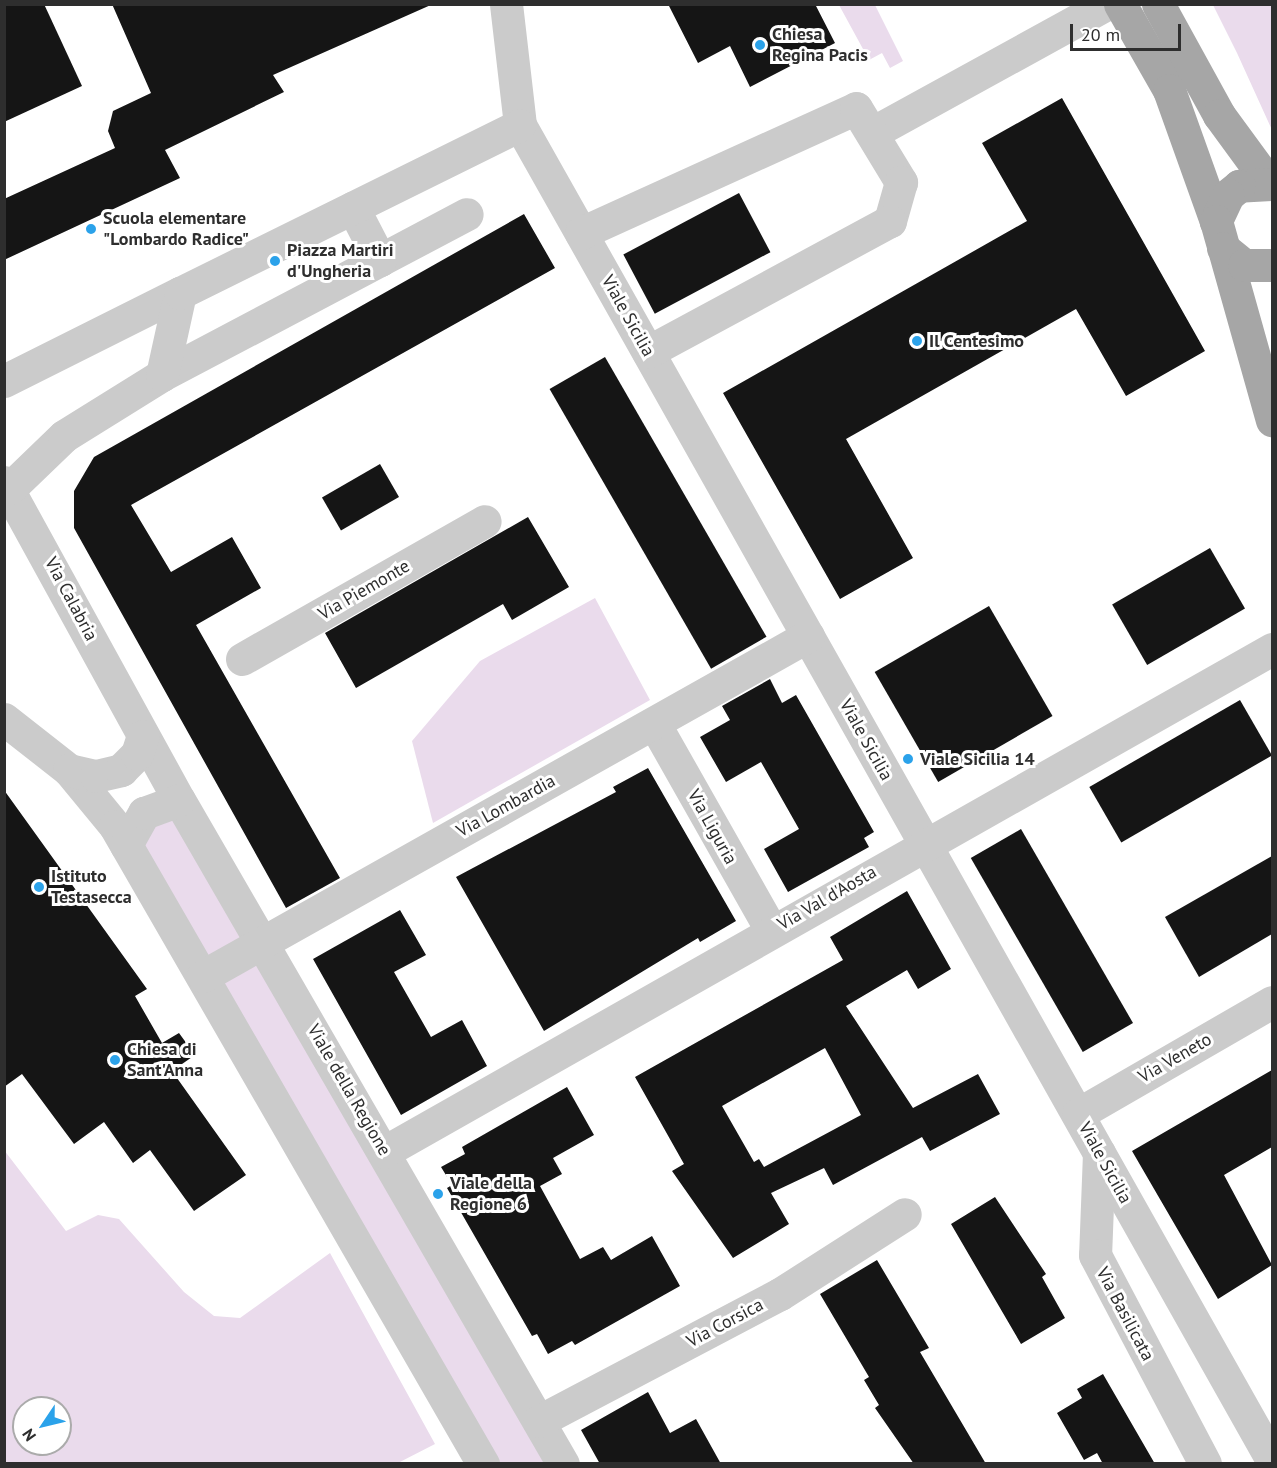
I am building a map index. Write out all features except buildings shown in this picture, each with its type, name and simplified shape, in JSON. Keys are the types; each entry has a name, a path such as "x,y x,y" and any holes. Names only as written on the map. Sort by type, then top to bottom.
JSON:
{"main road":[{"path":"1119,4 1169,90 1219,234 1272,420"},
{"path":"1158,4 1219,115 1270,183"},
{"path":"1219,234 1228,195 1239,186 1270,183"},
{"path":"1219,234 1244,265 1272,265"}],"street":[{"name":"Viale Sicilia","path":"506,4 520,125 1272,1460"},
{"path":"872,134 1107,4"},
{"path":"581,232 855,108 901,182 890,221 648,352"},
{"path":"4,381 520,125"},
{"path":"353,208 380,260"},
{"path":"10,497 64,436 162,375 468,214"},
{"path":"162,375 180,293"},
{"name":"Via Calabria","path":"10,497 138,727"},
{"name":"Via Piemonte","path":"243,659 485,521"},
{"name":"Via Lombardia","path":"203,976 808,636"},
{"name":"Via Val d'Aosta","path":"384,1152 924,842 1272,649"},
{"path":"4,719 69,770 126,845 483,1464"},
{"name":"Via Liguria","path":"654,723 771,930"},
{"path":"69,770 96,776 121,770 137,754 138,727"},
{"name":"Viale della Regione","path":"138,727 563,1464"},
{"path":"126,845 144,813 179,800"},
{"name":"Via Veneto","path":"1078,1114 1272,1002"},
{"name":"Via Basilicata","path":"1099,1153 1095,1256 1205,1464"},
{"name":"Via Corsica","path":"539,1421 780,1294 905,1214"}],"shaded area":[{"path":"839,5 875,5 903,61 890,68 882,53 869,60"},
{"path":"1213,5 1272,5 1272,130 1237,53"},
{"path":"595,598 650,700 433,823 412,741 480,661"},
{"path":"179,800 561,1462 557,1464 482,1464 118,835"},
{"path":"4,1150 66,1231 98,1215 119,1219 184,1292 214,1316 240,1318 330,1253 435,1444 396,1464 5,1463"}],"place":[{"name":"Chiesa Regina Pacis","path":"760,45"},
{"name":"Scuola elementare \"Lombardo Radice\"","path":"91,229"},
{"name":"Piazza Martiri d'Ungheria","path":"275,261"},
{"name":"Il Centesimo","path":"917,341"},
{"name":"Viale Sicilia 14","path":"908,759"},
{"name":"Istituto Testasecca","path":"39,887"},
{"name":"Chiesa di Sant'Anna","path":"115,1060"},
{"name":"Viale della Regione 6","path":"438,1194"}]}
